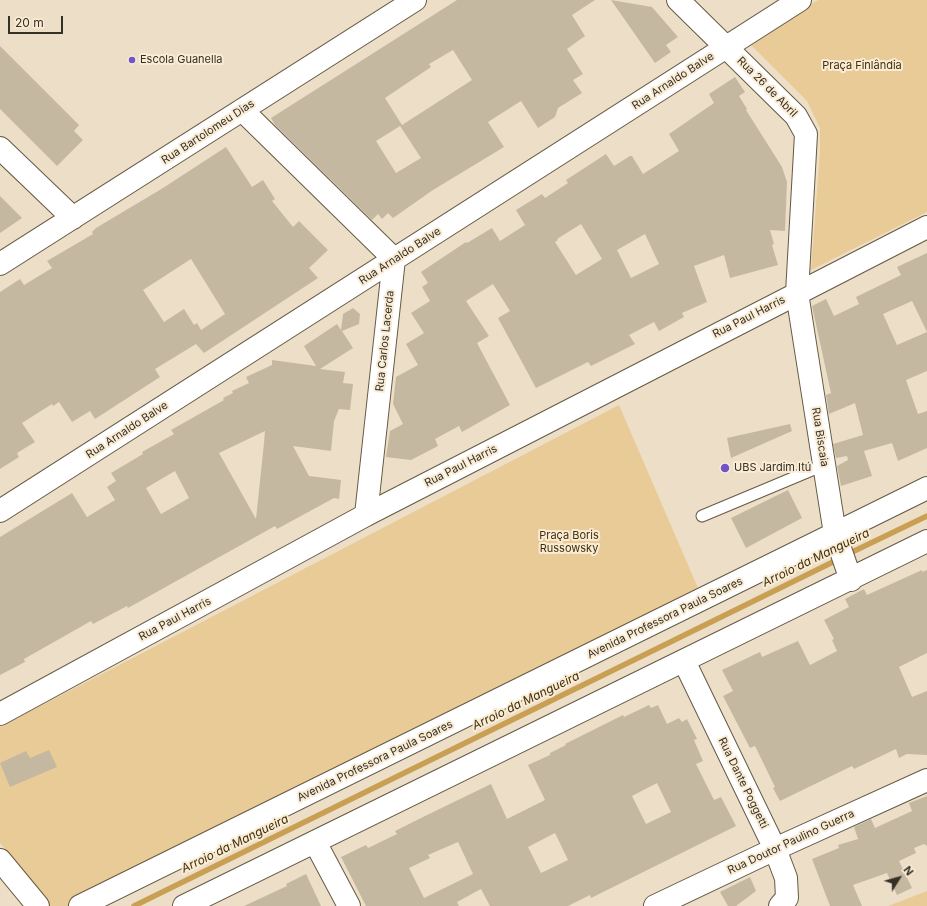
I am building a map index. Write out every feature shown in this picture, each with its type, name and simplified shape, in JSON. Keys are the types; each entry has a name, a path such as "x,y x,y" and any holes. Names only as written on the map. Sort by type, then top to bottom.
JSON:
{"street":[{"name":"Rua Bartolomeu Dias","path":"0,264 415,0"},
{"name":"Rua 26 de Abril","path":"678,0 727,46 796,116 806,134 796,293"},
{"name":"Rua Arnaldo Balve","path":"0,511 800,0"},
{"path":"242,110 394,259"},
{"path":"0,148 73,218"},
{"name":"Rua Paul Harris","path":"0,714 366,515 927,227"},
{"name":"Rua Carlos Lacerda","path":"366,515 394,259"},
{"name":"Rua Biscaia","path":"796,293 824,465 843,557"},
{"name":"Avenida Professora Paula Soares","path":"184,906 684,662 843,557 927,488"},
{"name":"Avenida Professora Paula Soares","path":"80,906 843,557 927,541"},
{"name":"Rua Dante Poggetti","path":"684,662 775,849 786,878 787,898 780,906"},
{"name":"Rua Doutor Paulino Guerra","path":"655,906 775,849 927,780"},
{"path":"315,842 349,906"},
{"path":"0,860 38,906"}],"lane":[{"path":"702,516 824,465"}],"green space":[{"name":"Praça Finlândia","path":"818,0 927,0 927,212 811,270 820,151 820,128 807,101 749,43"},
{"name":"Praça Boris Russowsky","path":"619,405 698,588 68,906 50,906 0,843 0,727"},
{"path":"927,891 927,906 888,906"}],"building":[{"path":"457,0 595,0 572,15 585,36 567,49 583,74 573,80 582,93 558,108 555,117 538,128 521,101 488,122 504,147 433,190 393,218 388,213 382,219 378,214 372,220 275,125 271,118","holes":["453,50 472,80 402,125 385,98 431,67 429,64","400,126 421,158 396,173 376,141"]},
{"path":"611,0 652,7 678,37 666,45 671,52 655,63"},
{"path":"0,46 79,125 74,131 83,140 57,166 0,109"},
{"path":"735,77 745,92 739,96 747,109 746,110 782,167 787,182 785,231 770,230 774,244 772,245 778,265 730,278 724,255 694,266 707,302 682,313 684,317 659,331 654,322 629,335 635,344 591,366 588,362 536,388 498,318 510,311 493,284 466,301 489,336 477,343 510,405 462,432 459,426 435,439 438,446 411,460 386,457 390,431 403,424 393,404 396,377 418,365 406,344 424,333 411,313 430,301 422,287 428,283 421,272 466,242 467,243 492,228 500,241 525,225 516,210 542,194 545,198 568,183 566,180 606,154 614,166 632,156 643,174 679,151 669,134 714,103 709,94","holes":["581,224 602,259 576,275 555,242 558,240 557,239","645,234 659,264 631,278 617,250"]},
{"path":"226,147 252,187 263,180 275,199 272,201 293,227 299,221 328,250 309,268 318,278 204,353 196,344 155,369 160,377 95,419 90,411 72,422 59,402 53,406 52,404 22,423 35,442 17,453 19,457 0,469 0,292 20,279 24,285 52,268 47,261 93,234 92,232 96,228 163,188","holes":["191,259 225,314 201,330 197,323 194,325 184,309 164,322 143,290"]},
{"path":"0,196 22,218 0,233"},
{"path":"927,253 927,332 927,371 906,380 918,414 927,411 927,448 898,461 892,443 864,451 872,476 841,486 837,466 848,460 847,456 836,458 833,444 863,435 855,403 829,414 826,395 831,393 812,306 826,299 834,316 859,304 856,297 901,275 897,267","holes":["912,301 927,332 897,345 883,314"]},
{"path":"353,308 360,314 359,324 342,331 353,348 320,369 345,372 343,383 353,384 350,410 339,409 334,421 331,451 293,446 309,476 341,480 339,499 334,498 277,529 275,526 128,608 127,606 93,624 91,621 24,659 25,662 0,675 0,537 72,493 87,517 115,500 107,487 116,481 111,473 143,454 142,452 174,434 171,430 224,400 223,398 233,393 232,391 249,383 246,377 272,365 272,360 316,366 304,346 337,324 341,330 343,314","holes":["265,431 264,443 256,519 219,453","175,471 189,498 161,514 146,488"]},
{"path":"790,424 792,431 731,458 727,438"},
{"path":"788,490 802,518 746,548 731,518"},
{"path":"922,570 922,572 927,570 927,653 899,667 912,697 927,691 927,755 907,754 899,758 896,749 854,769 852,766 780,801 773,788 775,787 755,746 750,748 723,696 733,691 722,670 760,652 762,657 798,641 810,665 837,651 832,640 834,639 824,620 849,607 845,599 864,589 867,595"},
{"path":"649,705 651,708 658,705 667,724 679,718 682,722 687,719 697,739 694,740 703,761 696,764 714,800 721,797 736,826 591,898 590,895 568,906 490,906 481,889 457,902 459,906 366,906 341,857 366,845 368,848 397,834 395,831 491,784 507,819 545,800 528,765 550,755 550,753 566,745 565,744 623,715 624,717","holes":["657,783 671,812 646,824 632,796","555,833 568,860 541,873 528,847","458,842 473,874 424,898 409,868 430,858 428,855"]},
{"path":"49,750 57,767 10,787 0,763 26,751 30,758"},
{"path":"927,796 927,846 924,844 914,848 916,853 899,861 912,888 897,895 887,873 853,885 862,906 830,906 812,859 839,848 838,845 858,839 854,827 871,819 875,828 912,811 909,803"},
{"path":"306,874 321,906 244,906 287,886 286,884"},
{"path":"750,877 756,891 736,906 728,906 720,892"}],"waterway":[{"name":"Arroio da Mangueira","path":"846,555 927,516"},
{"name":"Arroio da Mangueira","path":"134,906 839,559"}],"place":[{"name":"Escola Guanella","path":"132,60"},
{"name":"UBS Jardim Itú","path":"725,468"}]}
